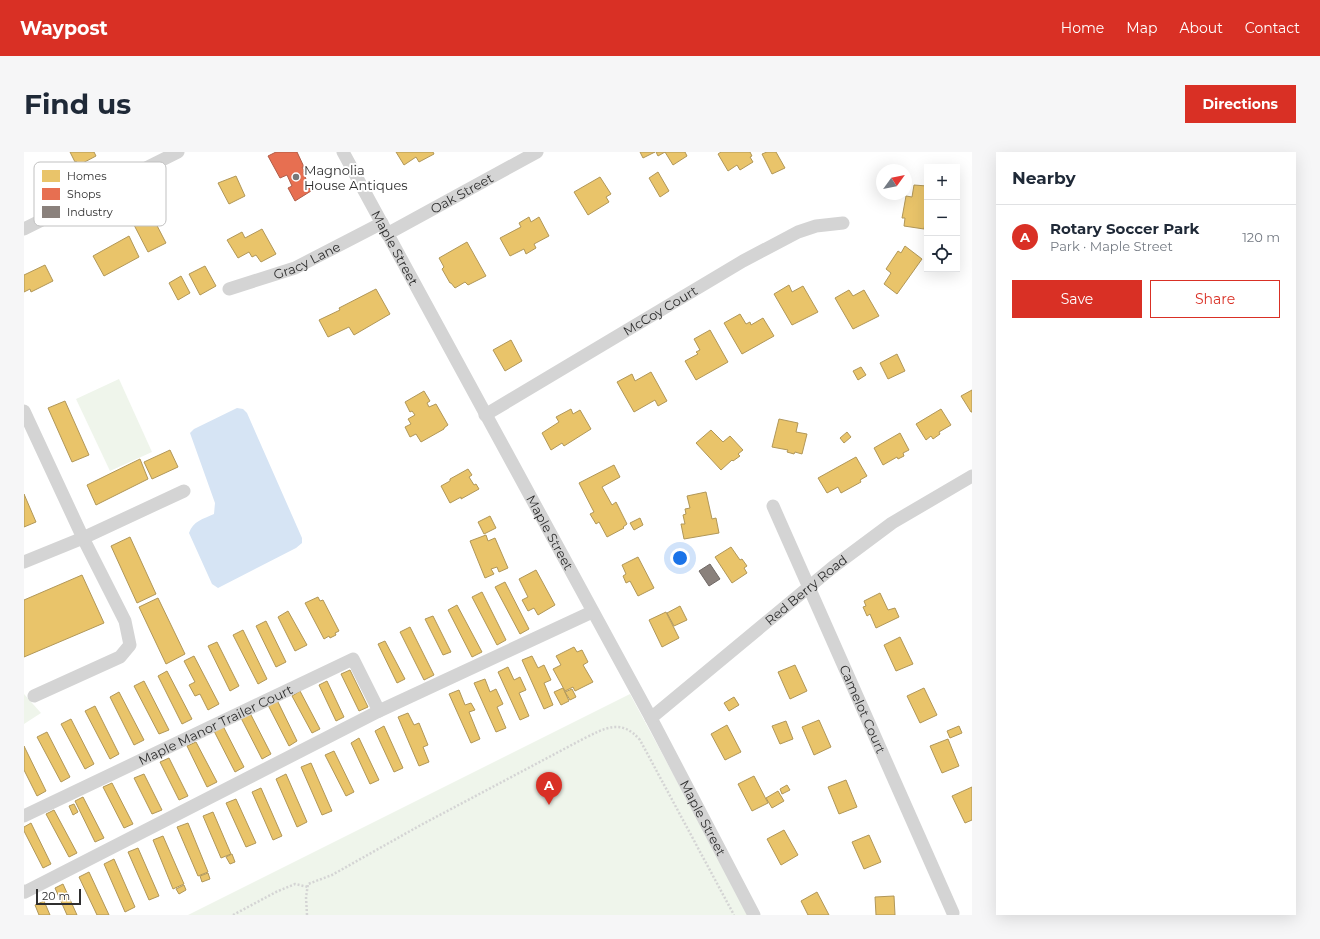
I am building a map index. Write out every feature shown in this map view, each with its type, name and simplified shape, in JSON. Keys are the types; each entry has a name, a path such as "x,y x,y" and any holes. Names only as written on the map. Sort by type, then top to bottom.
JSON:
{"street":[{"path":"158,162 178,152"},
{"name":"Maple Street","path":"343,152 651,718 754,915"},
{"name":"Oak Street","path":"384,228 537,152"},
{"name":"McCoy Court","path":"485,415 757,254 798,232 816,226 843,223"},
{"path":"24,229 34,224"},
{"name":"Gracy Lane","path":"229,289 295,268 384,228"},
{"path":"24,411 29,436 125,621 130,645 120,657 34,696"},
{"name":"Red Berry Road","path":"651,718 844,558 892,523 972,476"},
{"path":"24,562 83,538 184,491"},
{"name":"Camelot Court","path":"773,506 953,913"},
{"path":"24,891 25,892 379,711 592,612"},
{"name":"Maple Manor Trailer Court","path":"24,816 353,659 379,711"}],"path":[{"path":"307,915 306,897 308,884 332,875 425,823 605,728 620,727 627,729 640,740 734,915"},
{"path":"233,915 276,892 295,884 308,887"}],"shaded area":[{"path":"119,379 152,452 110,471 76,399"},
{"path":"24,694 41,713 24,724"},
{"path":"630,694 749,915 188,915"}],"water":[{"path":"237,408 243,409 247,413 302,538 302,543 296,548 218,588 212,584 189,533 196,523 214,514 215,503 190,433 194,429"}],"building: Homes":[{"path":"70,152 94,152 96,156 85,162 75,162"},
{"path":"396,152 433,152 434,154 419,162 416,157 404,165"},
{"path":"640,152 655,152 643,158"},
{"path":"656,152 665,152 658,156"},
{"path":"665,152 685,152 687,156 673,165"},
{"path":"721,152 750,152 752,156 750,157 753,162 740,170 737,165 728,171 718,154"},
{"path":"767,152 776,152 785,168 772,174 762,154"},
{"path":"658,172 669,191 660,197 649,178"},
{"path":"236,176 245,196 229,204 218,183"},
{"path":"600,177 611,194 606,197 609,202 588,215 574,192"},
{"path":"914,185 924,186 924,229 904,226 905,218 902,218 905,200 912,200"},
{"path":"529,217 531,222 539,217 549,236 534,244 536,248 526,254 524,249 510,256 500,238 521,227 519,223"},
{"path":"135,226 157,226 166,243 148,252"},
{"path":"262,229 276,254 261,262 256,255 252,257 249,252 238,258 227,240 242,232 245,238"},
{"path":"129,236 139,257 104,276 93,256"},
{"path":"467,242 486,276 468,285 465,282 455,288 450,283 442,269 444,267 439,258"},
{"path":"905,246 922,259 897,294 884,284 891,273 886,269 898,251 901,253"},
{"path":"45,265 53,281 31,292 30,289 24,292 24,275"},
{"path":"205,266 216,286 200,295 189,274"},
{"path":"181,276 190,293 178,300 169,283"},
{"path":"789,285 792,292 803,286 818,312 792,325 774,294"},
{"path":"376,289 390,314 354,335 349,327 328,337 319,320 340,310 339,308"},
{"path":"849,290 853,296 864,290 879,316 853,329 835,298"},
{"path":"740,314 746,324 750,322 751,325 763,318 774,336 742,354 724,323"},
{"path":"710,330 728,362 696,380 685,361 698,354 696,352 700,350 694,339"},
{"path":"511,340 522,361 505,371 493,350"},
{"path":"897,354 905,371 888,379 880,363"},
{"path":"861,367 866,375 858,380 853,371"},
{"path":"651,372 667,401 658,406 655,400 634,412 617,382 632,374 635,381"},
{"path":"972,390 972,412 971,412 961,396"},
{"path":"424,391 430,401 427,403 429,407 436,404 448,425 444,429 421,442 416,434 410,437 405,427 411,424 408,419 415,415 412,411 410,412 405,402"},
{"path":"65,401 89,455 72,462 48,408"},
{"path":"571,409 573,414 580,410 591,429 564,446 562,443 551,450 542,433 559,422 556,417"},
{"path":"941,409 951,425 939,432 940,434 933,439 931,436 926,440 916,424"},
{"path":"779,419 798,423 796,432 807,434 802,454 795,452 794,454 787,452 788,450 772,447"},
{"path":"711,430 723,442 730,436 743,450 738,454 740,456 733,461 732,460 721,470 696,443"},
{"path":"847,432 851,437 844,443 840,438"},
{"path":"900,433 909,450 903,453 904,456 898,459 897,457 883,465 874,448"},
{"path":"170,450 178,467 152,479 144,462"},
{"path":"856,457 867,476 860,480 861,482 841,493 838,487 827,493 818,478"},
{"path":"140,459 148,479 96,505 87,485"},
{"path":"614,465 620,477 602,487 612,505 616,502 627,524 623,527 624,528 607,537 599,522 596,524 590,514 594,512 579,483"},
{"path":"468,469 472,475 469,477 474,485 476,484 479,489 450,503 441,486"},
{"path":"706,492 712,519 716,518 719,533 684,539 681,524 685,524 683,515 686,514 685,509 690,508 687,496"},
{"path":"24,494 36,522 24,527"},
{"path":"490,516 496,528 484,534 478,522"},
{"path":"640,518 643,525 634,530 630,523"},
{"path":"486,535 488,541 495,538 508,568 499,572 497,567 491,569 494,574 485,578 470,541"},
{"path":"130,537 156,594 137,603 111,546"},
{"path":"731,547 740,560 742,559 747,566 744,568 747,573 732,583 715,557"},
{"path":"638,557 654,588 638,596 630,581 626,583 623,576 626,574 622,565"},
{"path":"536,570 555,605 538,615 534,608 528,611 522,600 528,597 519,579"},
{"path":"82,575 104,623 24,657 24,600"},
{"path":"505,582 529,629 520,634 495,587"},
{"path":"482,592 506,640 497,645 472,597"},
{"path":"880,593 888,610 895,608 899,617 876,628 870,614 867,616 863,607 866,606 864,601"},
{"path":"318,597 320,601 323,600 339,631 335,633 336,635 330,638 329,636 324,639 305,603"},
{"path":"158,598 185,654 166,664 139,607"},
{"path":"457,605 482,652 472,657 448,610"},
{"path":"680,606 687,620 674,626 667,613"},
{"path":"288,611 307,645 295,651 278,617"},
{"path":"666,612 679,638 662,647 649,620"},
{"path":"433,616 451,652 443,655 425,619"},
{"path":"266,621 286,662 276,667 256,626"},
{"path":"410,627 434,675 424,680 400,632"},
{"path":"243,630 267,679 258,684 233,635"},
{"path":"900,637 913,664 896,671 884,645"},
{"path":"385,641 405,679 397,683 378,644"},
{"path":"217,642 239,686 230,691 208,646"},
{"path":"574,647 577,652 582,650 588,662 583,665 593,682 575,691 573,687 565,691 553,669 561,665 556,656"},
{"path":"194,656 219,704 208,710 200,694 195,696 189,685 195,682 184,661"},
{"path":"532,656 538,668 544,665 551,680 544,683 553,705 544,709 522,660"},
{"path":"795,665 807,691 790,699 778,672"},
{"path":"508,667 514,680 520,677 526,690 519,693 529,716 520,720 498,672"},
{"path":"350,670 368,707 359,711 341,674"},
{"path":"167,671 192,719 182,724 158,676"},
{"path":"485,679 490,692 496,689 503,704 497,707 506,728 496,732 474,683"},
{"path":"144,681 169,730 159,734 134,686"},
{"path":"327,681 344,717 336,721 319,685"},
{"path":"563,688 569,701 561,705 554,692"},
{"path":"924,688 937,715 920,723 907,696"},
{"path":"572,689 576,697 570,700 565,692"},
{"path":"459,690 465,705 471,703 475,710 469,712 480,739 471,743 449,694"},
{"path":"300,691 320,729 312,733 292,696"},
{"path":"119,692 144,740 134,745 110,697"},
{"path":"734,697 739,705 729,711 724,703"},
{"path":"277,700 297,741 289,746 268,705"},
{"path":"95,706 119,754 110,759 85,711"},
{"path":"250,713 271,754 262,759 241,718"},
{"path":"408,713 414,725 419,723 428,745 423,747 429,762 419,766 398,717"},
{"path":"71,719 94,764 85,769 61,724"},
{"path":"819,720 831,747 814,755 802,727"},
{"path":"786,721 793,739 780,744 772,726"},
{"path":"727,725 741,752 725,760 711,734"},
{"path":"223,726 244,767 235,772 214,731"},
{"path":"384,726 403,768 394,772 375,731"},
{"path":"959,726 962,733 950,738 947,731"},
{"path":"47,732 70,777 61,782 37,737"},
{"path":"359,738 379,780 370,784 351,743"},
{"path":"948,739 959,766 942,773 930,746"},
{"path":"196,742 217,782 207,787 187,746"},
{"path":"24,746 46,791 37,796 24,770"},
{"path":"334,751 354,792 346,796 325,755"},
{"path":"169,758 188,796 179,800 160,762"},
{"path":"311,763 332,811 322,815 301,767"},
{"path":"144,774 162,810 152,814 134,778"},
{"path":"286,774 307,822 297,827 276,779"},
{"path":"754,776 768,803 752,811 738,784"},
{"path":"846,780 857,807 839,814 828,787"},
{"path":"112,783 133,824 124,828 103,787"},
{"path":"787,785 790,790 782,794 780,789"},
{"path":"972,787 972,820 965,823 952,796"},
{"path":"261,788 282,836 273,840 252,792"},
{"path":"778,791 784,801 772,808 766,798"},
{"path":"83,797 104,838 95,842 75,801"},
{"path":"236,799 256,843 246,847 226,803"},
{"path":"74,804 78,812 73,815 69,806"},
{"path":"54,810 77,853 69,857 46,814"},
{"path":"213,812 231,854 221,858 203,816"},
{"path":"31,823 51,864 43,868 24,831 24,827"},
{"path":"188,823 208,872 198,876 177,827"},
{"path":"784,830 798,855 781,865 767,839"},
{"path":"869,835 881,862 864,869 852,842"},
{"path":"163,836 184,884 173,889 153,840"},
{"path":"138,848 159,896 149,900 128,852"},
{"path":"232,854 235,862 230,864 226,857"},
{"path":"114,859 135,907 125,912 104,864"},
{"path":"89,872 109,915 97,915 79,877"},
{"path":"208,873 210,879 202,882 200,876"},
{"path":"63,884 77,915 67,915 55,888"},
{"path":"184,885 186,890 179,894 176,889"},
{"path":"817,892 829,915 808,915 801,901"},
{"path":"894,896 895,915 876,915 875,897"},
{"path":"44,901 50,915 39,915 35,905"}],"building: Shops":[{"name":"Magnolia House Antiques","path":"276,152 297,152 304,167 302,167 303,172 311,191 295,201 288,188 292,186 287,175 280,178 268,156"}],"building: Industry":[{"path":"710,564 720,579 709,586 699,571"}],"place":[{"name":"Magnolia House Antiques","path":"296,177"},
{"name":"Rotary Soccer Park","path":"549,805"}]}
